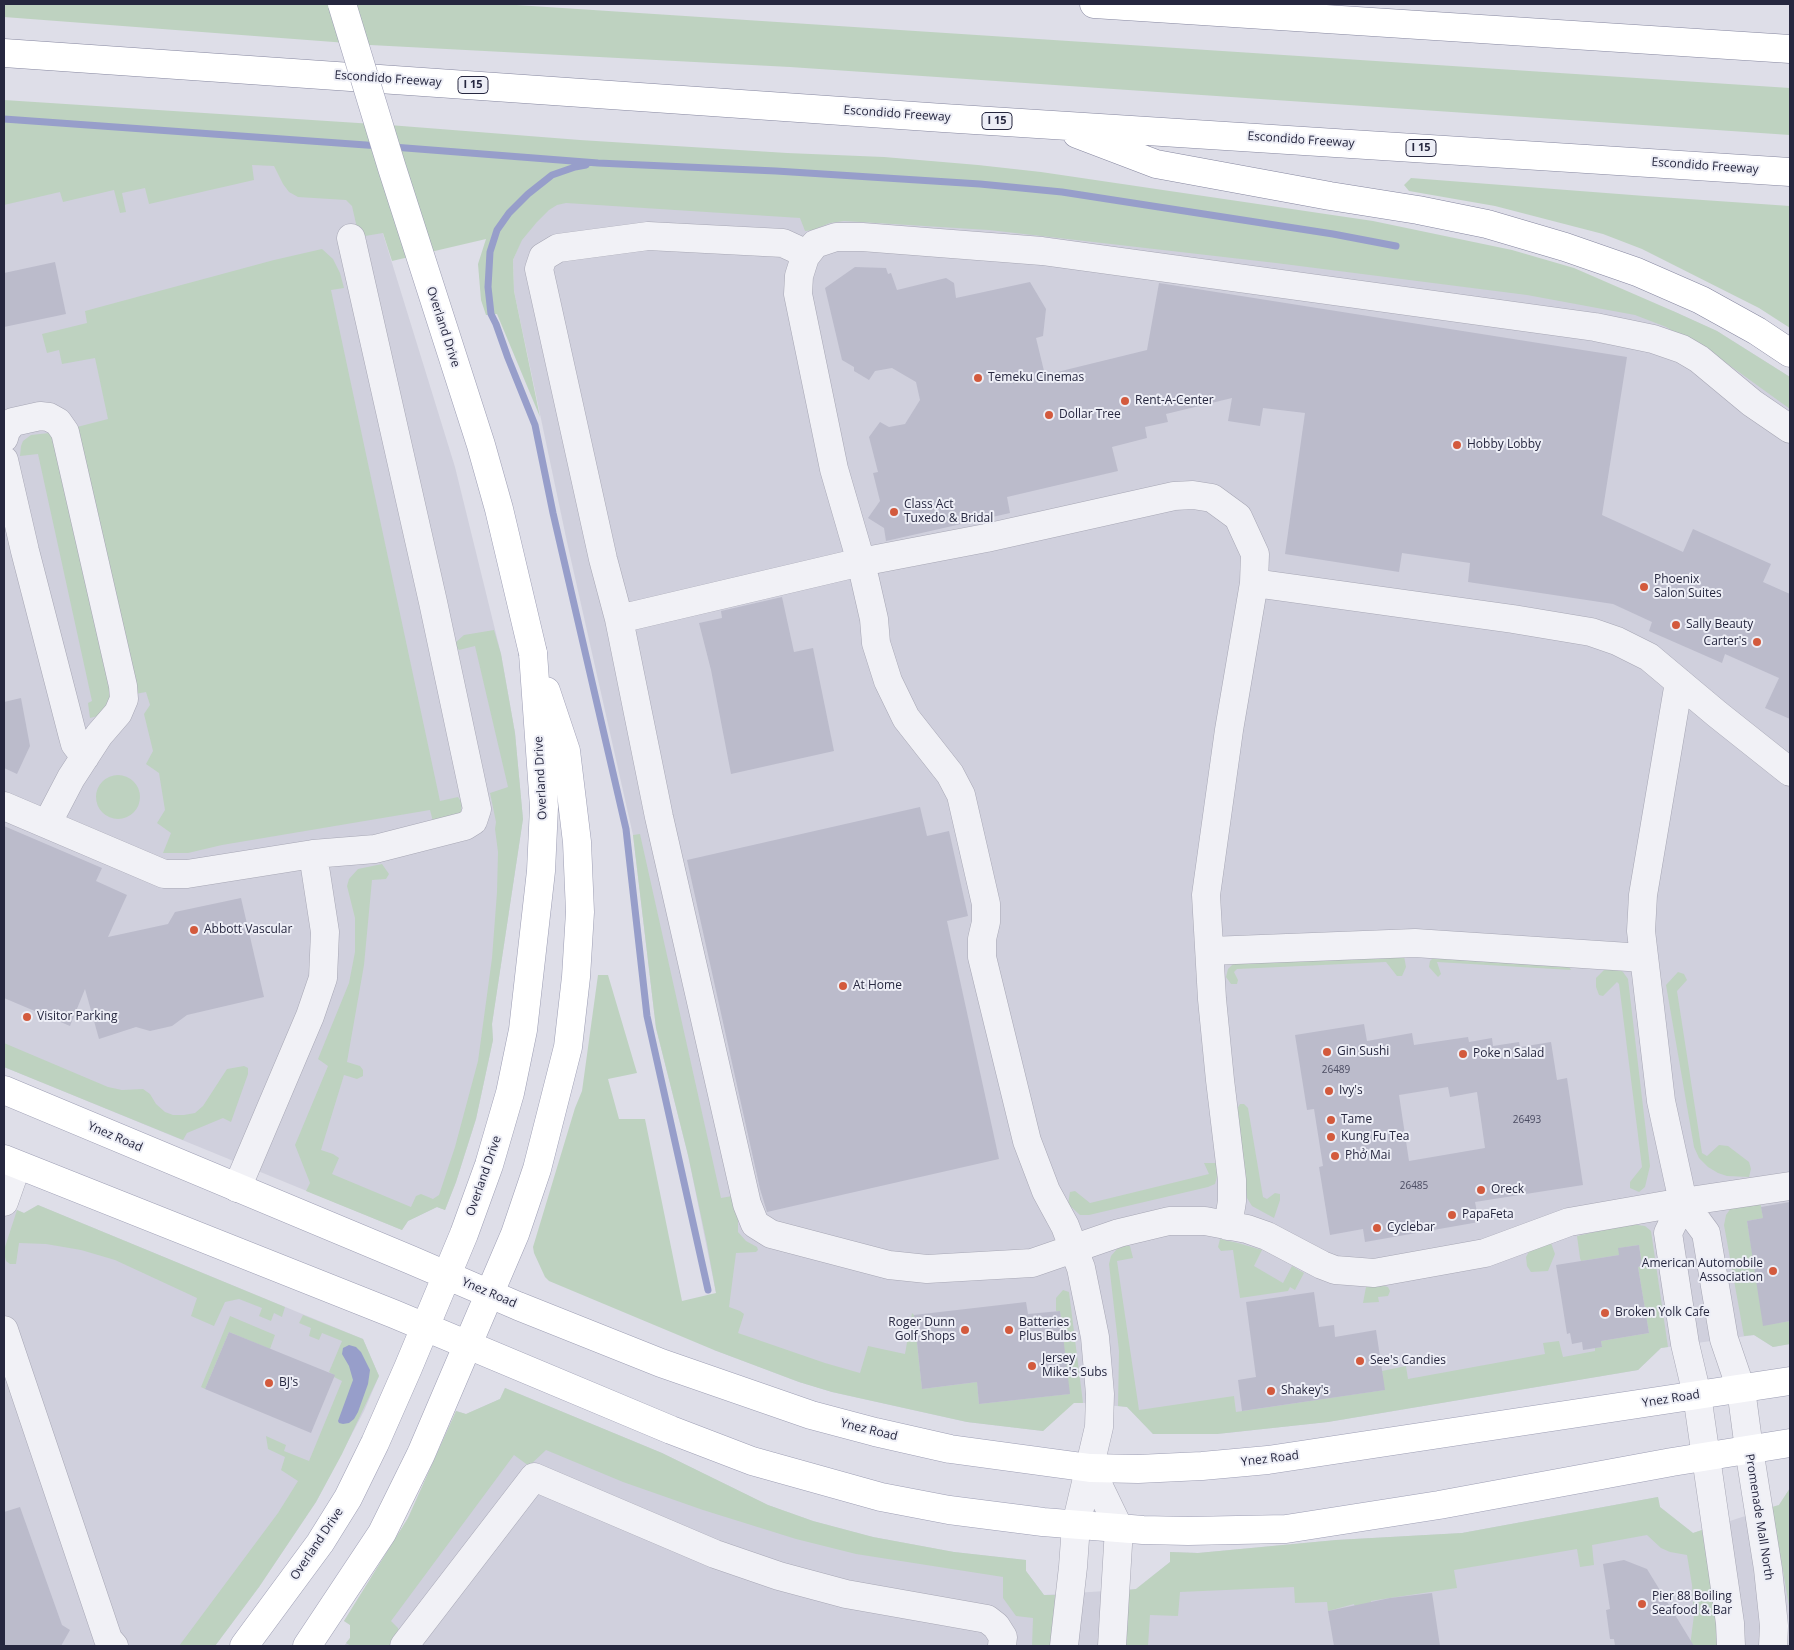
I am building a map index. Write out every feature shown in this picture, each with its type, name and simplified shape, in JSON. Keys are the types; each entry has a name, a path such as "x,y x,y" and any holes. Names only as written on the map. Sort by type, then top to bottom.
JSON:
{"main road":[{"name":"Overland Drive","path":"315,1644 382,1534 421,1454 515,1234 537,1168 568,1047 576,977 580,912 577,842 566,751 533,653 499,509 481,445 342,4"},
{"path":"1094,4 1790,49"},
{"path":"1708,43 1790,43"},
{"name":"Escondido Freeway","path":"4,53 1790,172"},
{"path":"1052,124 1156,164 1418,210 1487,224 1566,246 1637,272 1701,300 1757,331 1790,353"},
{"name":"Overland Drive","path":"244,1646 320,1543 348,1498 375,1443 464,1234 489,1165 510,1093 523,1030 541,871 544,807 533,653"},
{"name":"Ynez Road","path":"4,1090 490,1294 661,1363 811,1415 950,1449 1090,1468 1138,1469 1184,1467 1268,1460 1790,1381"},
{"path":"10,1162 424,1327 671,1430 752,1461 881,1497 949,1510 1076,1525 1188,1532 1286,1528 1440,1505 1705,1456 1790,1444"},
{"path":"257,1646 279,1598"}],"street":[{"path":"805,257 796,249 783,244 648,236 558,248 542,257 539,269 603,559 619,619 663,837 746,1199 750,1215 755,1224 771,1234 812,1246 889,1265 927,1269 1032,1263 1119,1233 1168,1220 1205,1222 1247,1229 1267,1236 1334,1270 1374,1273 1485,1253 1569,1222 1790,1186"},
{"path":"1064,1646 1076,1525 1099,1427 1100,1394 1095,1337 1081,1268 1064,1226 1046,1191 1027,1141 983,962 982,939 986,922 986,904 961,795 950,774 906,718 888,681 876,642 874,619 861,562 834,469 798,294 799,276 805,257 815,244 836,237 862,237 1042,251 1595,327 1653,339 1682,349 1699,360 1752,403 1790,428"},
{"path":"4,806 164,874 187,874 314,854 375,849 465,826 473,821 477,809 434,602 350,238"},
{"path":"4,438 6,431 14,422 30,417 49,417 58,422 65,432 124,693 124,699 118,713 99,735 71,778 47,824"},
{"path":"4,460 75,744 85,757"},
{"path":"619,619 861,562 986,538 1174,496 1193,495 1212,498 1238,518 1255,554 1254,583 1231,721 1206,895 1220,1080 1232,1180 1232,1201 1228,1226"},
{"path":"1254,583 1499,617 1591,632 1617,641 1649,657 1790,772"},
{"path":"1679,682 1643,895 1641,930 1661,1101 1683,1202 1668,1234 1685,1344 1696,1395 1730,1623 1731,1646"},
{"path":"237,1188 310,1016 323,978 325,932 314,854"},
{"path":"1210,951 1415,943 1644,958"},
{"path":"4,1202 10,1162"},
{"name":"Promenade Mall North","path":"1683,1202 1706,1233 1724,1339 1741,1389 1748,1449 1768,1569 1774,1626 1773,1646"},
{"path":"4,1330 108,1638 114,1646"},
{"path":"1090,1468 1118,1528 1112,1646"},
{"path":"404,1646 534,1477 716,1554 779,1576 846,1594 988,1619 996,1626 1003,1637 1002,1646"}],"shaded area":[{"name":"Abbott Vascular","path":"4,132 363,169 455,467 501,654 515,733 523,819 492,1024 493,1040 476,1119 445,1210 437,1207 408,1221 402,1230 4,1067"},
{"path":"555,201 844,202 1673,311 1717,331 1790,377 1790,1344 1773,1347 1754,1335 1661,1348 1638,1370 1328,1422 1217,1434 1153,1434 1127,1407 1074,1402 1043,1431 967,1422 832,1392 799,1382 714,1350 716,1293 688,1155 656,1028 633,835 567,542 514,291 513,260 522,238"},
{"path":"4,1204 24,1213 38,1205 363,1339 379,1376 364,1411 316,1502 259,1587 215,1646 4,1646"},
{"path":"505,1388 662,1453 768,1505 813,1521 873,1537 954,1552 1026,1560 1026,1571 1044,1595 1136,1589 1170,1562 1170,1552 1198,1553 1336,1540 1462,1533 1658,1497 1660,1507 1693,1533 1779,1505 1790,1488 1790,1646 344,1646 350,1638 350,1625 344,1621 408,1518 456,1411 466,1414 500,1399"}],"green space":[{"path":"4,4 337,4 347,43 4,17"},
{"path":"338,4 501,4 1790,88 1790,135 790,67 351,44"},
{"path":"4,100 389,125 580,140 884,157 978,165 1041,172 1373,221 1512,250 1574,268 1673,311 1717,331 1790,377 1790,409 1718,357 1666,327 1635,315 1527,295 1276,263 989,230 844,221 830,223 805,231 800,218 566,203 557,205 549,210 537,222 522,240 513,260 514,291 540,417 497,314 486,315 481,300 478,264 486,239 392,261 383,233 359,237 352,206 346,200 298,197 289,192 274,166 252,165 254,180 149,204 145,188 122,193 126,212 120,213 114,190 63,202 60,192 4,205"},
{"path":"1411,178 1790,206 1790,328 1759,308 1642,249 1603,234 1495,206 1409,191 1404,185"},
{"path":"322,249 333,259 340,273 344,288 331,290 440,801 458,797 462,803 461,812 454,819 434,825 430,810 222,845 188,853 163,853 171,833 157,823 165,810 159,773 146,764 153,751 144,714 150,705 146,692 135,694 77,427 108,419 95,358 62,364 59,350 47,353 42,334 87,323 85,311 274,260"},
{"path":"49,433 56,437 116,691 106,714 90,718 88,703 92,701 38,454 20,456 23,441 31,435"},
{"path":"494,630 501,654 515,733 523,819 492,1024 493,1040 476,1119 445,1210 437,1207 408,1221 402,1230 306,1191 310,1183 295,1145 328,1066 318,1059 349,983 355,952 355,918 347,886 349,879 358,869 382,864 389,874 386,879 372,880 364,965 347,1062 360,1066 363,1070 363,1076 357,1079 344,1075 321,1150 339,1158 332,1174 411,1207 416,1196 421,1194 433,1199 439,1195 455,1147 478,1061 492,958 498,852 496,822 490,793 508,787 475,646 459,650 456,647 456,642 464,635"},
{"path":"122,775 134,781 139,788 139,806 134,813 127,818 114,819 106,816 99,809 96,793 99,785 106,778"},
{"path":"640,834 721,1198 738,1195 738,1232 746,1241 757,1247 758,1250 756,1252 736,1253 729,1307 744,1314 738,1333 860,1373 868,1346 905,1354 912,1313 914,1315 922,1389 977,1382 979,1404 1069,1394 1060,1311 1056,1311 1056,1298 1063,1290 1069,1292 1083,1403 1074,1403 1043,1431 967,1422 832,1392 799,1382 714,1350 549,1281 545,1277 533,1247 575,1108 582,1091 598,975 608,975 637,1073 608,1079 619,1119 645,1119 682,1301 716,1293 688,1155 656,1028 633,835"},
{"path":"1436,955 1568,965 1571,970 1437,962 1441,974 1438,977 1429,967 1430,961"},
{"path":"1404,956 1406,967 1402,976 1397,976 1386,962 1237,969 1234,972 1238,980 1237,984 1231,984 1226,977 1228,969 1237,962"},
{"path":"1607,967 1616,968 1623,972 1628,979 1650,1166 1645,1187 1639,1192 1630,1188 1630,1182 1642,1167 1619,984 1617,982 1603,996 1599,995 1596,987 1596,978"},
{"path":"1678,972 1684,974 1687,980 1677,991 1702,1153 1707,1156 1719,1145 1728,1146 1749,1162 1751,1169 1749,1177 1727,1176 1718,1173 1699,1158 1694,1147 1666,985"},
{"path":"4,1043 108,1087 122,1090 143,1089 150,1094 156,1104 165,1112 173,1115 195,1113 203,1106 227,1069 244,1066 248,1068 248,1074 231,1122 223,1118 187,1133 183,1140 4,1067"},
{"path":"1240,1104 1244,1104 1248,1108 1263,1197 1267,1199 1275,1193 1280,1194 1274,1218 1252,1206 1247,1198 1237,1109"},
{"path":"1204,1163 1217,1163 1215,1184 1208,1187 1089,1215 1080,1215 1068,1204 1070,1192 1075,1191 1090,1203 1209,1174"},
{"path":"1760,1200 1763,1218 1747,1221 1764,1325 1790,1321 1790,1344 1773,1347 1754,1335 1744,1336 1724,1225 1726,1215 1731,1208"},
{"path":"38,1205 285,1307 282,1317 274,1313 271,1321 259,1316 262,1308 239,1299 225,1302 214,1326 191,1316 197,1298 115,1260 81,1250 46,1244 19,1243 16,1264 10,1264 6,1261 5,1247 17,1210 24,1213"},
{"path":"1630,1224 1645,1226 1651,1231 1668,1347 1661,1348 1638,1370 1328,1422 1217,1434 1153,1434 1127,1407 1118,1406 1119,1351 1109,1264 1111,1256 1117,1249 1125,1246 1130,1246 1133,1258 1117,1261 1139,1410 1234,1396 1236,1412 1384,1390 1382,1371 1406,1366 1408,1379 1545,1354 1543,1343 1559,1341 1563,1357 1595,1351 1595,1348 1602,1347 1601,1341 1649,1333 1638,1267 1642,1266 1639,1245 1619,1248 1619,1255 1581,1261 1580,1258 1577,1236"},
{"path":"1220,1239 1262,1250 1254,1266 1283,1283 1292,1266 1304,1273 1295,1290 1290,1287 1288,1291 1240,1298 1233,1250 1221,1251 1218,1247"},
{"path":"1547,1242 1551,1243 1555,1254 1548,1271 1531,1272 1527,1266 1526,1257 1531,1248"},
{"path":"1366,1287 1388,1287 1390,1291 1388,1296 1378,1297 1379,1302 1363,1303"},
{"path":"303,1315 363,1339 379,1376 342,1454 316,1502 259,1587 215,1646 179,1646 278,1513 298,1481 281,1470 285,1457 268,1449 266,1436 286,1445 284,1451 309,1461 342,1381 329,1372 342,1341 322,1333 319,1340 309,1336 311,1328 299,1323"},
{"path":"230,1316 275,1335 270,1349 229,1332 205,1389 201,1387"},
{"path":"505,1388 662,1453 768,1505 813,1521 873,1537 954,1552 1026,1560 1026,1571 1044,1595 1055,1595 1053,1646 1032,1646 1033,1618 1016,1616 1003,1598 1003,1577 856,1554 796,1539 703,1510 623,1482 546,1450 529,1466 514,1455 391,1621 398,1628 399,1632 389,1646 351,1646 346,1643 350,1638 350,1625 344,1621 408,1518 456,1411 466,1414 500,1399"},
{"path":"1790,1488 1790,1637 1789,1606 1772,1507 1779,1505"},
{"path":"1658,1497 1660,1507 1693,1533 1702,1530 1715,1611 1718,1646 1690,1646 1694,1615 1687,1555 1670,1552 1661,1548 1647,1535 1592,1545 1594,1565 1580,1567 1577,1549 1454,1570 1457,1588 1371,1601 1371,1604 1355,1607 1354,1604 1328,1611 1327,1602 1295,1603 1294,1587 1180,1592 1178,1616 1150,1615 1148,1646 1125,1646 1128,1590 1136,1589 1170,1562 1170,1552 1198,1553 1336,1540 1462,1533"}],"water":[{"path":"349,1345 356,1347 361,1352 370,1370 368,1384 358,1412 349,1423 343,1424 338,1421 353,1380 349,1366 342,1354 343,1348"}],"building":[{"path":"55,262 66,314 4,327 4,273"},
{"path":"855,267 886,268 888,274 891,273 897,290 946,278 954,283 956,298 1030,282 1046,309 1043,336 1036,338 1045,375 1147,350 1159,283 1627,357 1602,515 1683,552 1693,529 1771,564 1763,582 1790,594 1790,719 1765,708 1779,678 1725,654 1722,663 1649,631 1652,622 1613,604 1468,582 1470,563 1402,553 1399,572 1285,554 1305,413 1263,408 1260,426 1228,421 1232,398 1166,414 1168,422 1145,427 1147,438 1112,447 1118,471 1007,497 1010,513 886,541 884,528 868,518 880,501 873,473 878,472 869,437 880,422 889,427 905,424 920,400 916,382 892,368 875,371 869,380 854,371 854,367 842,360 825,288"},
{"path":"782,597 794,652 813,648 834,751 731,774 711,670 699,623 722,618 721,611"},
{"path":"21,698 30,746 17,774 4,768 4,702"},
{"path":"920,807 927,836 949,831 968,916 947,921 999,1159 767,1212 760,1189 687,860"},
{"name":"Abbott Vascular","path":"4,826 102,868 96,881 127,895 108,937 168,924 175,912 241,898 264,997 187,1015 172,1026 150,1031 136,1027 99,1039 85,989 70,1026 4,998"},
{"path":"1364,1024 1367,1041 1412,1033 1414,1045 1468,1037 1469,1042 1492,1038 1493,1046 1519,1042 1520,1047 1551,1042 1557,1080 1567,1078 1583,1185 1475,1202 1479,1222 1365,1242 1363,1229 1330,1235 1319,1167 1323,1166 1314,1109 1307,1110 1295,1035","holes":["1448,1087 1450,1097 1477,1092 1485,1148 1409,1161 1399,1095"]},
{"name":"American Automobile Association","path":"1790,1202 1790,1321 1763,1326 1747,1221 1763,1218 1761,1207"},
{"name":"Broken Yolk Cafe","path":"1639,1245 1642,1266 1638,1267 1649,1333 1601,1341 1602,1347 1583,1350 1582,1342 1572,1344 1570,1333 1567,1334 1556,1265 1619,1255 1618,1248"},
{"path":"1314,1292 1319,1327 1334,1325 1335,1337 1376,1330 1385,1390 1242,1411 1238,1380 1256,1377 1246,1302"},
{"path":"1026,1302 1028,1314 1060,1311 1070,1394 979,1404 977,1382 922,1389 914,1315"},
{"name":"BJ's","path":"229,1332 335,1375 311,1433 205,1389"},
{"path":"20,1507 62,1625 70,1630 61,1646 4,1646 4,1512"},
{"name":"Pier 88 Boiling Seafood & Bar","path":"1624,1560 1647,1569 1694,1646 1615,1646 1614,1639 1610,1639 1606,1610 1610,1609 1603,1564"},
{"path":"1432,1593 1440,1646 1334,1646 1328,1611 1390,1598"}],"waterway":[{"path":"4,119 380,146"},
{"path":"393,147 598,163 776,171 980,184 1062,192 1333,234 1396,246"},
{"path":"586,165 552,175 528,194 509,213 497,230 490,252 488,287 491,314 535,425 553,513 626,829 647,1016 708,1290"}],"place":[{"name":"Temeku Cinemas","path":"978,378"},
{"name":"Rent-A-Center","path":"1125,401"},
{"name":"Dollar Tree","path":"1049,415"},
{"name":"Hobby Lobby","path":"1457,445"},
{"name":"Class Act Tuxedo & Bridal","path":"894,512"},
{"name":"Phoenix Salon Suites","path":"1644,587"},
{"name":"Sally Beauty","path":"1676,625"},
{"name":"Carter's","path":"1757,642"},
{"name":"Abbott Vascular","path":"194,930"},
{"name":"At Home","path":"843,986"},
{"name":"Visitor Parking","path":"27,1017"},
{"name":"Gin Sushi","path":"1327,1052"},
{"name":"Poke n Salad","path":"1463,1054"},
{"name":"Ivy's","path":"1329,1091"},
{"name":"Tame","path":"1331,1120"},
{"name":"Kung Fu Tea","path":"1331,1137"},
{"name":"Phở Mai","path":"1335,1156"},
{"name":"Oreck","path":"1481,1190"},
{"name":"PapaFeta","path":"1452,1215"},
{"name":"Cyclebar","path":"1377,1228"},
{"name":"American Automobile Association","path":"1773,1271"},
{"name":"Broken Yolk Cafe","path":"1605,1313"},
{"name":"Roger Dunn Golf Shops","path":"965,1330"},
{"name":"Batteries Plus Bulbs","path":"1009,1330"},
{"name":"See's Candies","path":"1360,1361"},
{"name":"Jersey Mike's Subs","path":"1032,1366"},
{"name":"BJ's","path":"269,1383"},
{"name":"Shakey's","path":"1271,1391"},
{"name":"Pier 88 Boiling Seafood & Bar","path":"1642,1604"}]}
